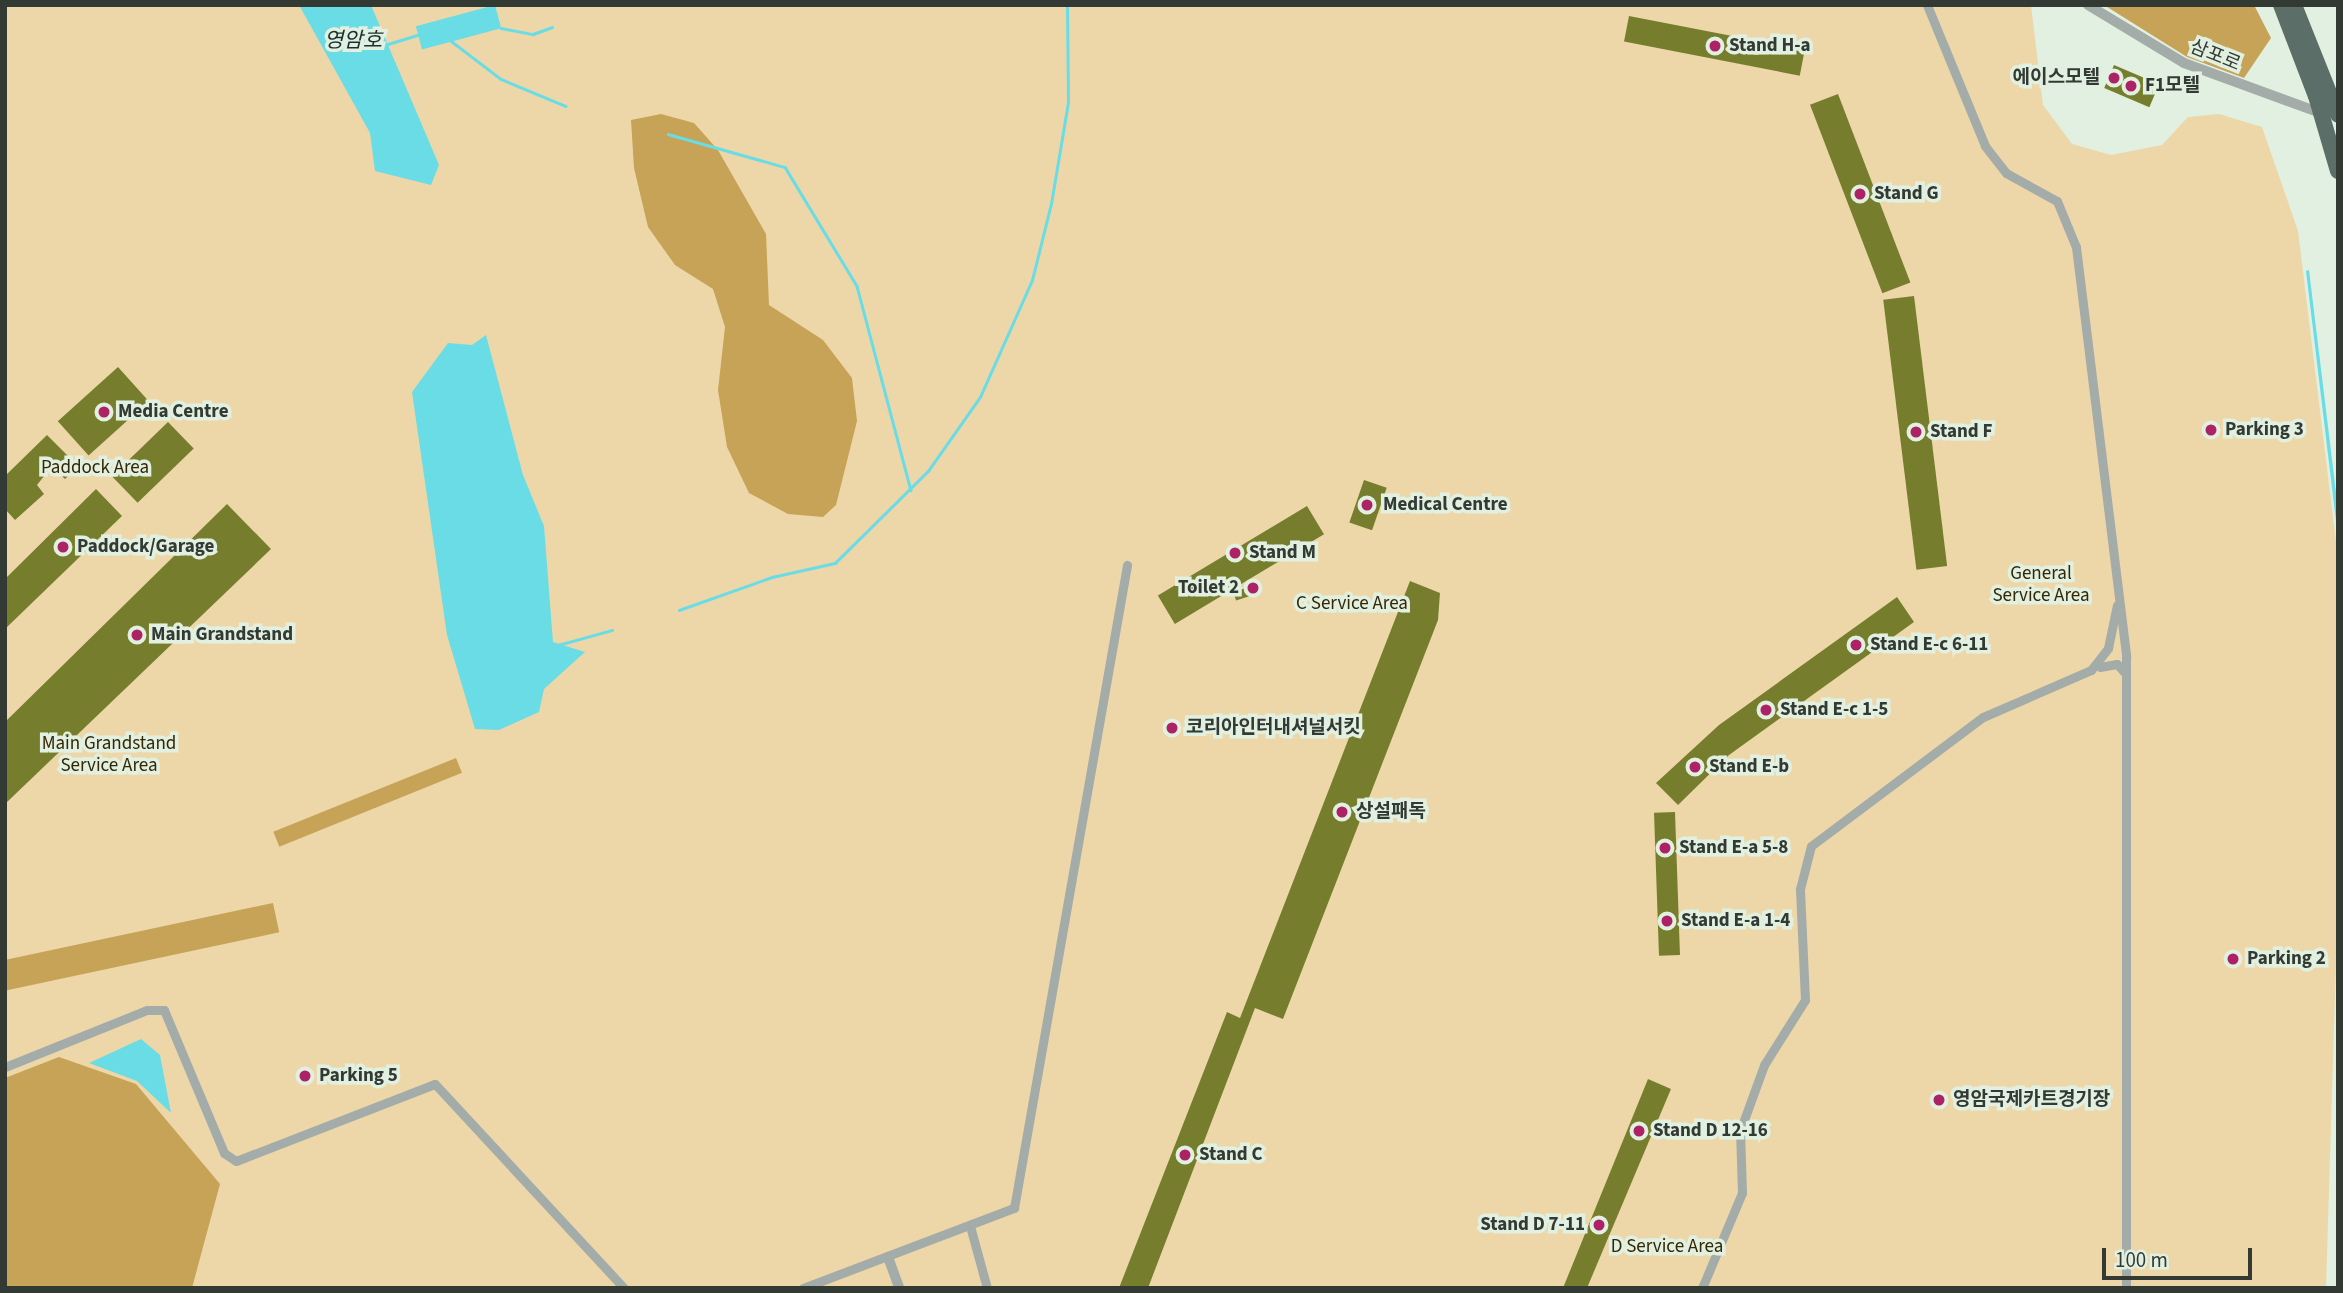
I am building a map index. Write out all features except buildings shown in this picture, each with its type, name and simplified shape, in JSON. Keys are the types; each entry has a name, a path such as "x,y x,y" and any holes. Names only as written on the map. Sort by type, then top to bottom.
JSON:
{"highway":[{"path":"2281,5 2323,94 2338,117"},
{"path":"2294,5 2323,94 2338,171"}],"street":[{"path":"1927,5 1985,146 2006,173 2057,201 2073,235 2118,586 2126,675 2126,1288"},
{"name":"삼포로","path":"2088,5 2184,63 2338,117"},
{"path":"803,1288 1014,1208 1127,565"},
{"path":"2091,670 2103,660 2113,634 2118,586"},
{"path":"1702,1288 1742,1193 1740,1131 1764,1065 1805,1000 1800,889 1811,846 1983,716 2091,670 2117,664 2126,675"},
{"path":"5,1068 147,1010 164,1010 224,1153 236,1161 435,1084 624,1288"},
{"path":"970,1226 988,1288"},
{"path":"888,1257 899,1288"}],"green space":[{"name":"코리아인터내셔널서킷","path":"5,5 2031,5 2043,105 2072,144 2111,155 2162,145 2188,117 2219,114 2262,127 2298,231 2338,558 2338,898 2326,1288 5,1288"}],"shaded area":[{"path":"2104,5 2254,5 2271,38 2244,78 2187,57"},
{"path":"661,114 694,123 718,150 766,234 769,305 823,340 852,378 857,421 836,505 823,517 788,514 749,493 727,447 718,390 725,327 713,289 675,265 648,227 634,168 631,120"},
{"path":"456,758 462,773 279,847 273,832"},
{"path":"273,903 279,932 5,991 5,960"},
{"path":"59,1057 136,1084 220,1184 192,1288 5,1287 5,1078"}],"water":[{"name":"영암호","path":"299,5 371,5 439,165 431,185 375,171 370,133"},
{"path":"495,5 501,28 422,49 416,26"},
{"path":"2309,270 2338,509 2338,538 2306,271"},
{"path":"486,335 523,475 544,526 553,642 585,652 544,689 539,712 499,730 475,729 447,635 412,392 448,343 472,345"},
{"path":"141,1039 160,1055 171,1113 137,1081 89,1063"}],"waterway":[{"path":"679,610 772,577 835,563 928,471 980,397 1032,280 1051,204 1068,102 1067,5"},
{"path":"501,28 533,34 552,27"},
{"path":"388,44 418,35"},
{"path":"450,40 501,79 566,106"},
{"path":"668,134 785,167 857,286 911,490"},
{"path":"558,645 612,630"}],"place":[{"name":"Stand H-a","path":"1715,46"},
{"name":"에이스모텔","path":"2114,78"},
{"name":"F1모텔","path":"2131,86"},
{"name":"Stand G","path":"1860,194"},
{"name":"Media Centre","path":"104,412"},
{"name":"Parking 3","path":"2211,430"},
{"name":"Stand F","path":"1916,432"},
{"name":"Medical Centre","path":"1367,505"},
{"name":"Paddock/Garage","path":"63,547"},
{"name":"Stand M","path":"1235,553"},
{"name":"Toilet 2","path":"1253,588"},
{"name":"Main Grandstand","path":"137,635"},
{"name":"Stand E-c 6-11","path":"1856,645"},
{"name":"Stand E-c 1-5","path":"1766,710"},
{"name":"코리아인터내셔널서킷","path":"1172,728"},
{"name":"Stand E-b","path":"1695,767"},
{"name":"상설패독","path":"1342,812"},
{"name":"Stand E-a 5-8","path":"1665,848"},
{"name":"Stand E-a 1-4","path":"1667,921"},
{"name":"Parking 2","path":"2233,959"},
{"name":"Parking 5","path":"305,1076"},
{"name":"영암국제카트경기장","path":"1939,1100"},
{"name":"Stand D 12-16","path":"1639,1131"},
{"name":"Stand C","path":"1185,1155"},
{"name":"Stand D 7-11","path":"1599,1225"}],"park label":[{"name":"Paddock Area","path":"95,468"},
{"name":"General Service Area","path":"2041,585"},
{"name":"C Service Area","path":"1352,604"},
{"name":"Main Grandstand Service Area","path":"109,755"},
{"name":"D Service Area","path":"1667,1247"}]}
